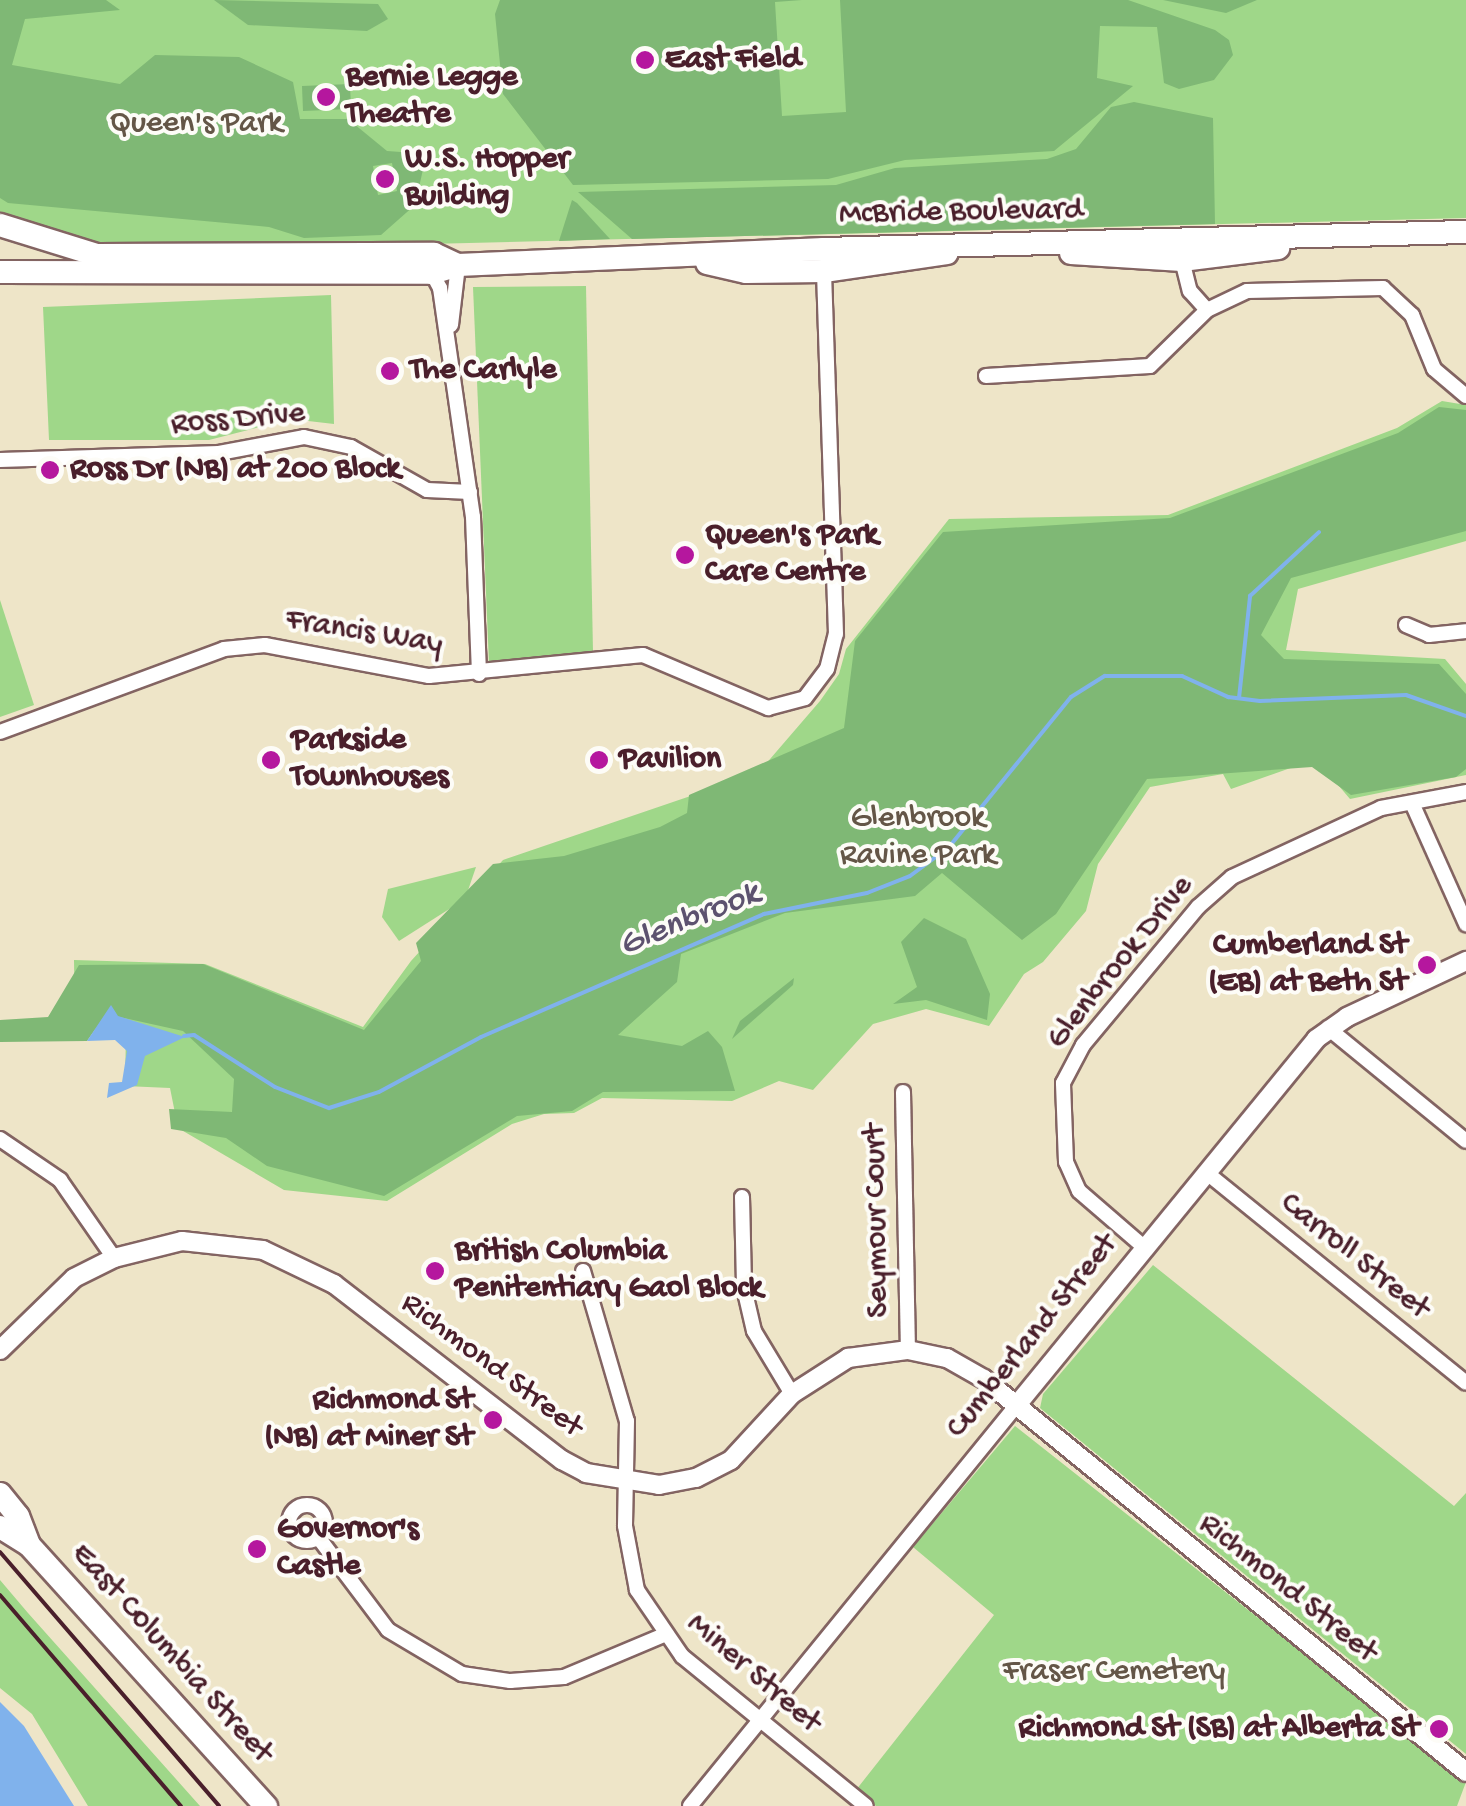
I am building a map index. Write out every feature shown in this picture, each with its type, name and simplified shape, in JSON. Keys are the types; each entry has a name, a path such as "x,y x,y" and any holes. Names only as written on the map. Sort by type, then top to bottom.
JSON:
{"main road":[{"path":"0,225 105,264"},
{"name":"McBride Boulevard","path":"105,264 432,273 458,264 1466,232"},
{"path":"1012,244 1108,259 1182,260 1330,236"},
{"path":"0,242 105,264"},
{"path":"684,258 746,272 824,271 918,262 975,245"},
{"name":"McBride Boulevard","path":"0,272 105,264 434,254 458,264"},
{"name":"East Columbia Street","path":"0,1494 18,1516 28,1545"},
{"name":"East Columbia Street","path":"0,1528 28,1545 266,1806"}],"street":[{"path":"1182,260 1190,292 1207,310"},
{"path":"449,346 458,264"},
{"name":"Francis Way","path":"0,732 224,649 298,648 385,670 478,674 612,656 660,660 768,708 805,698 827,670 836,634 824,271"},
{"path":"432,273 449,346 470,492 478,674"},
{"path":"986,376 1150,366 1207,310 1247,291 1382,288 1412,316 1434,369 1466,396"},
{"name":"Ross Drive","path":"0,460 220,453 304,438 361,452 427,490 470,492"},
{"path":"1406,626 1430,635 1466,631"},
{"name":"Glenbrook Drive","path":"1145,1248 1071,1176 1062,1102 1070,1064 1216,888 1381,808 1466,792"},
{"path":"1412,803 1466,924"},
{"name":"Cumberland Street","path":"690,1806 1328,1028 1466,961"},
{"path":"1328,1028 1466,1141"},
{"name":"Seymour Court","path":"903,1092 908,1350"},
{"path":"0,1139 70,1192 114,1258"},
{"name":"Carroll Street","path":"1207,1173 1466,1383"},
{"path":"742,1197 744,1288 754,1331 792,1394"},
{"name":"Richmond Street","path":"0,1350 74,1278 114,1258 206,1241 301,1264 562,1460 628,1483 696,1478 731,1460 792,1394 848,1358 908,1350 968,1368 1466,1772"},
{"name":"Miner Street","path":"583,1271 626,1420 630,1559 638,1590 664,1636 866,1806"},
{"path":"318,1538 388,1630 462,1674 510,1681 564,1677 606,1665 664,1636"}],"green space":[{"name":"Queen's Park","path":"0,0 1466,0 1466,218 149,251 84,246 0,216"},
{"path":"0,0 106,0 120,10 25,19 12,65 120,84 155,55 239,57 293,82 300,119 348,119 387,151 415,153 424,165 415,205 381,235 304,238 269,227 8,203 0,198","holes":["392,163 397,191 378,195 373,166"]},
{"path":"214,0 378,4 388,19 367,31 248,25"},
{"path":"500,0 802,0 775,2 782,116 846,112 840,0 1128,0 1215,30 1229,40 1233,55 1214,80 1179,89 1164,83 1157,27 1100,26 1097,78 1133,86 1054,151 905,160 828,179 573,185 503,94 495,14"},
{"path":"1163,0 1257,0 1226,13"},
{"name":"Bernie Legge Theatre","path":"350,84 351,109 303,111 302,86"},
{"path":"1134,102 1213,118 1215,224 632,239 578,192 836,185 895,168 1047,159 1076,149 1111,107"},
{"path":"572,200 577,203 610,239 559,241"},
{"path":"586,286 593,652 489,663 473,287"},
{"path":"331,295 334,424 291,419 209,440 49,440 43,307"},
{"name":"Glenbrook Ravine Park","path":"1442,401 1466,405 1466,541 1298,589 1286,650 1445,659 1466,684 1466,775 1350,799 1316,759 1231,789 1223,774 1150,787 1098,864 1086,911 1043,962 1024,974 989,1026 926,1009 873,1024 813,1090 779,1081 732,1101 602,1098 574,1113 544,1114 512,1124 387,1201 284,1190 178,1128 170,1088 125,1086 126,1031 75,1028 74,960 205,964 363,1027 411,961 503,860 758,773 820,701 839,674 846,649 949,519 1168,515 1397,428"},
{"name":"Glenbrook Ravine Park","path":"1439,407 1466,410 1466,531 1291,578 1261,635 1284,659 1439,664 1466,694 1466,769 1456,777 1351,795 1312,767 1147,779 1056,914 1022,940 942,873 915,896 785,913 681,954 677,982 618,1035 682,1046 708,1031 722,1047 735,1091 603,1092 572,1111 517,1116 384,1196 267,1166 226,1138 171,1129 169,1109 232,1112 234,1079 183,1031 106,1014 87,1041 0,1042 0,1020 48,1017 79,965 203,964 364,1030 421,961 416,943 493,864 564,856 660,827 687,813 689,795 844,728 855,641 943,532 1170,518 1398,433"},
{"path":"0,600 34,705 0,717"},
{"path":"476,867 465,899 399,941 382,917 388,889"},
{"path":"924,918 966,939 990,994 987,1020 926,1000 893,1004 917,987 901,942"},
{"path":"794,978 793,985 732,1039 740,1021"},
{"name":"Fraser Cemetery","path":"1153,1265 1454,1506 1466,1493 1466,1754 1040,1408 1043,1394"},
{"name":"Fraser Cemetery","path":"1015,1426 1466,1782 1457,1806 876,1806 856,1790 994,1615 913,1547"},
{"path":"0,1580 200,1806 83,1806 0,1693"}],"water":[{"path":"111,1005 118,1016 185,1037 145,1056 137,1085 107,1098 109,1083 122,1082 127,1051 115,1040 87,1041"},
{"path":"0,1693 10,1701 83,1806 0,1806"}],"pier":[{"path":"0,1688 32,1714 88,1806 74,1806 24,1726 0,1702"}],"waterway":[{"path":"1239,698 1250,596 1319,532"},
{"name":"Glenbrook","path":"184,1036 194,1035 275,1087 329,1108 379,1092 481,1037 764,914 867,893 910,876 949,847 1071,697 1105,676 1182,676 1228,697 1260,701 1406,695 1466,716"}],"railway":[{"path":"0,1552 219,1806"},
{"path":"0,1595 181,1806"}],"place":[{"name":"East Field","path":"645,60"},
{"name":"Bernie Legge Theatre","path":"326,97"},
{"name":"W.S. Hopper Building","path":"385,179"},
{"name":"The Carlyle","path":"390,371"},
{"name":"Ross Dr (NB) at 200 Block","path":"50,470"},
{"name":"Queen's Park Care Centre","path":"685,555"},
{"name":"Parkside Townhouses","path":"271,760"},
{"name":"Pavilion","path":"599,760"},
{"name":"Cumberland St (EB) at Beth St","path":"1427,965"},
{"name":"British Columbia Penitentiary Gaol Block","path":"435,1271"},
{"name":"Richmond St (NB) at Miner St","path":"493,1420"},
{"name":"Governor's Castle","path":"257,1549"},
{"name":"Richmond St (SB) at Alberta St","path":"1439,1729"}]}
